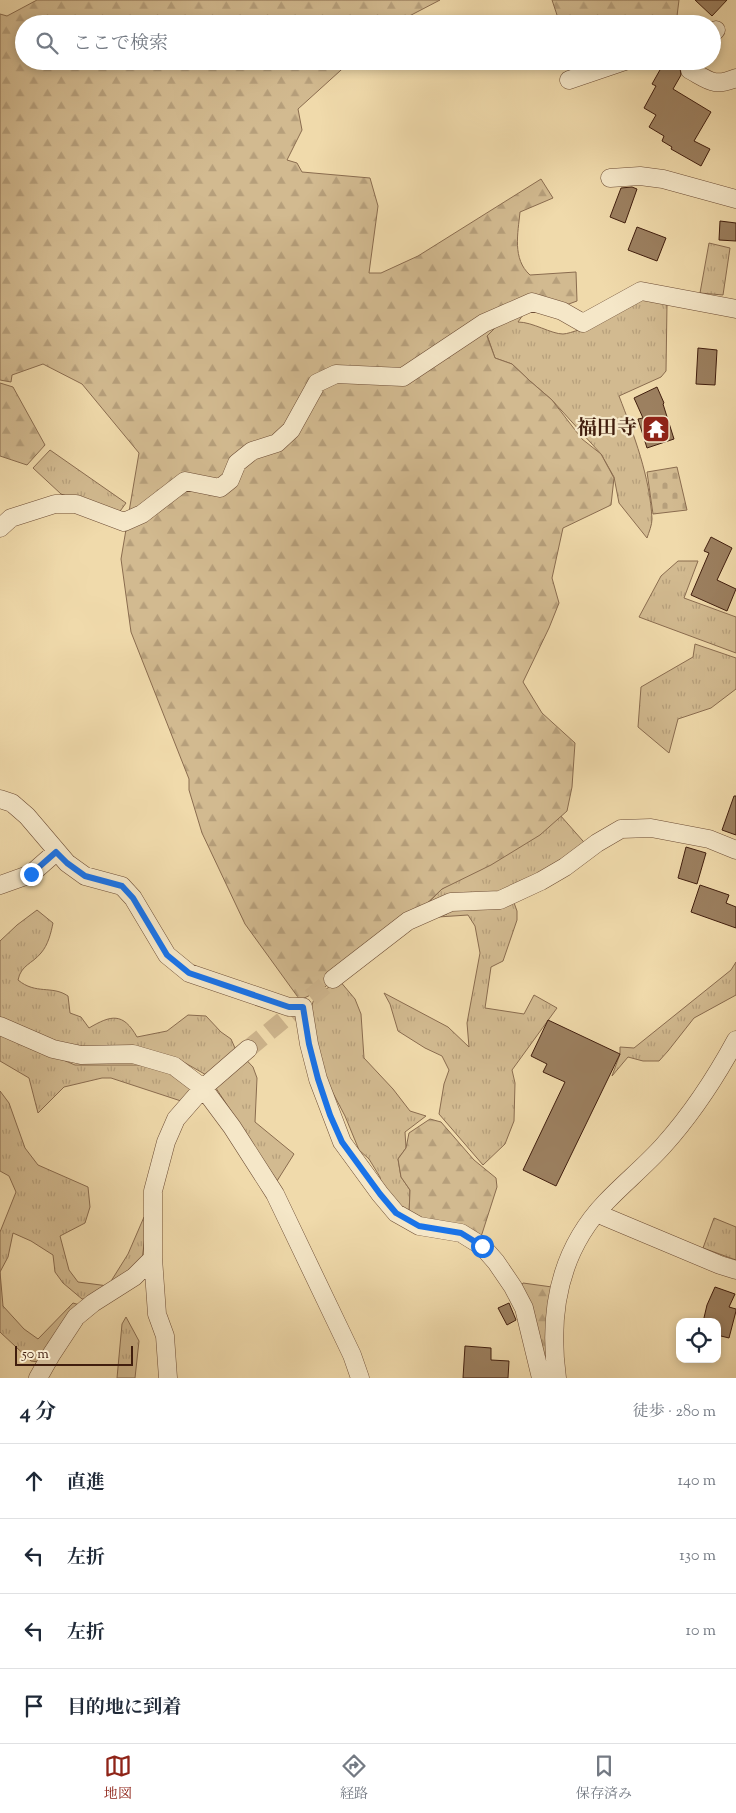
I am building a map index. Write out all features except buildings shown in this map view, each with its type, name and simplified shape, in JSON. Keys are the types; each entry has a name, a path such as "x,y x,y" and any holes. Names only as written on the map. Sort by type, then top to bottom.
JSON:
{"street":[{"path":"569,80 598,70"},
{"path":"690,70 715,83 736,78"},
{"path":"610,178 640,176 663,179 736,198"},
{"path":"0,528 11,518 54,504 76,504 124,522 142,514 185,481 220,488 230,480 237,462 252,450 277,444 291,430 317,383 336,374 403,377 484,323 532,302 562,311 583,323 640,291 736,309"},
{"path":"0,799 12,803 27,816 56,852 85,876 122,886 133,898 167,955 189,973 289,1007 303,1007 309,1044 318,1079 342,1142 396,1213 419,1226 461,1233 482,1246 496,1262 513,1287 524,1308 541,1378"},
{"path":"333,979 408,921 451,902 500,900 541,881 565,867 597,843 621,829 651,828 709,839 736,850"},
{"path":"0,886 31,874 56,852"},
{"path":"0,1026 53,1049 81,1055 133,1054 174,1066 203,1088 232,1127 275,1194 352,1354 360,1378"},
{"path":"557,1378 554,1318 561,1277 578,1238 596,1213 662,1148 677,1130 725,1061 736,1040"},
{"path":"168,1378 165,1336 157,1314 153,1258 153,1191 166,1142 176,1119 203,1088 248,1049"},
{"path":"596,1213 736,1270"},
{"path":"38,1378 76,1317 93,1303 134,1277 153,1258"}],"green space":[{"path":"37,0 440,0 411,15 15,15 15,70 341,70 298,109 302,130 287,160 297,163 302,172 370,178 378,206 369,273 381,273 418,256 541,179 553,198 520,212 518,254 524,269 530,275 576,272 577,301 555,309 512,311 487,336 495,358 512,364 552,400 582,439 601,454 614,478 611,505 563,528 552,578 559,603 523,682 542,713 575,743 572,787 567,811 540,835 491,865 442,889 379,949 319,991 300,1000 245,924 202,833 189,790 189,779 131,632 121,559 139,453 82,384 43,364 12,375 11,382 0,380 0,14 7,16"},
{"path":"552,0 679,0 677,15 557,15"},
{"path":"709,243 730,248 723,295 700,293"},
{"path":"646,298 667,304 666,371 661,377 619,396 636,441 645,472 652,519 647,538 619,503 614,477 601,454 552,400 512,364 495,358 487,335 507,316 532,302 518,322 563,334 581,329"},
{"path":"0,383 13,387 45,445 27,465 0,456"},
{"path":"50,450 126,503 118,514 61,494 33,468"},
{"path":"677,467 687,510 653,514 647,472"},
{"path":"678,561 698,561 684,598 736,617 736,653 639,617 661,576"},
{"path":"695,644 736,658 736,689 711,708 678,719 669,753 638,727 641,687 693,657"},
{"path":"560,815 590,849 513,900 517,911 517,920 503,961 491,967 485,1008 524,1014 534,995 557,1008 512,1070 515,1083 514,1121 505,1144 483,1165 439,1114 444,1084 449,1070 442,1056 398,1031 390,1004 384,993 448,1027 469,1047 467,1023 480,953 475,926 468,915 438,917 447,914 452,909 418,913 442,889"},
{"path":"37,910 53,923 51,931 43,950 38,957 24,968 18,980 31,987 56,991 68,996 70,1013 81,1017 89,1028 104,1020 116,1018 127,1023 137,1037 167,1031 188,1015 206,1016 221,1032 231,1039 235,1048 253,1067 257,1078 255,1122 294,1154 277,1181 208,1076 180,1060 82,1050 51,1044 0,1019 0,941"},
{"path":"736,962 736,995 694,1018 659,1061 643,1061 628,1057 612,1076 620,1054 620,1047 634,1048 731,970"},
{"path":"339,980 355,999 361,1014 364,1058 393,1089 410,1111 426,1116 405,1132 406,1148 398,1159 401,1177 410,1190 409,1215 383,1190 380,1177 369,1159 359,1150 345,1116 322,1072 310,1011 314,999"},
{"path":"0,1033 75,1065 145,1065 197,1083 181,1101 111,1078 102,1078 64,1087 38,1113 29,1078 0,1061"},
{"path":"0,1091 9,1103 25,1148 38,1165 88,1187 90,1207 85,1223 60,1236 69,1270 78,1282 108,1286 128,1254 144,1217 148,1213 142,1260 98,1300 82,1299 63,1283 55,1272 53,1255 31,1241 13,1233 8,1257 0,1272 0,1232 16,1192 9,1176 0,1171"},
{"path":"430,1119 441,1122 474,1160 496,1178 497,1187 480,1240 409,1215 410,1190 401,1177 398,1159 406,1148 409,1133"},
{"path":"714,1218 736,1227 736,1260 703,1248"},
{"path":"0,1272 3,1306 24,1329 38,1339 73,1303 83,1306 39,1362 31,1361 0,1332"},
{"path":"523,1283 552,1287 547,1376 519,1288"},
{"path":"126,1317 139,1341 135,1378 117,1378 122,1324"}],"tunnel":[{"path":"248,1049 333,979"}],"place":[{"name":"福田寺","path":"656,429"}],"route":[{"path":"31,874 56,852 85,876 122,886 133,898 167,955 189,973 289,1007 303,1007 309,1044 330,1115 342,1142 380,1194 396,1213 419,1226 461,1233 482,1246"}]}
